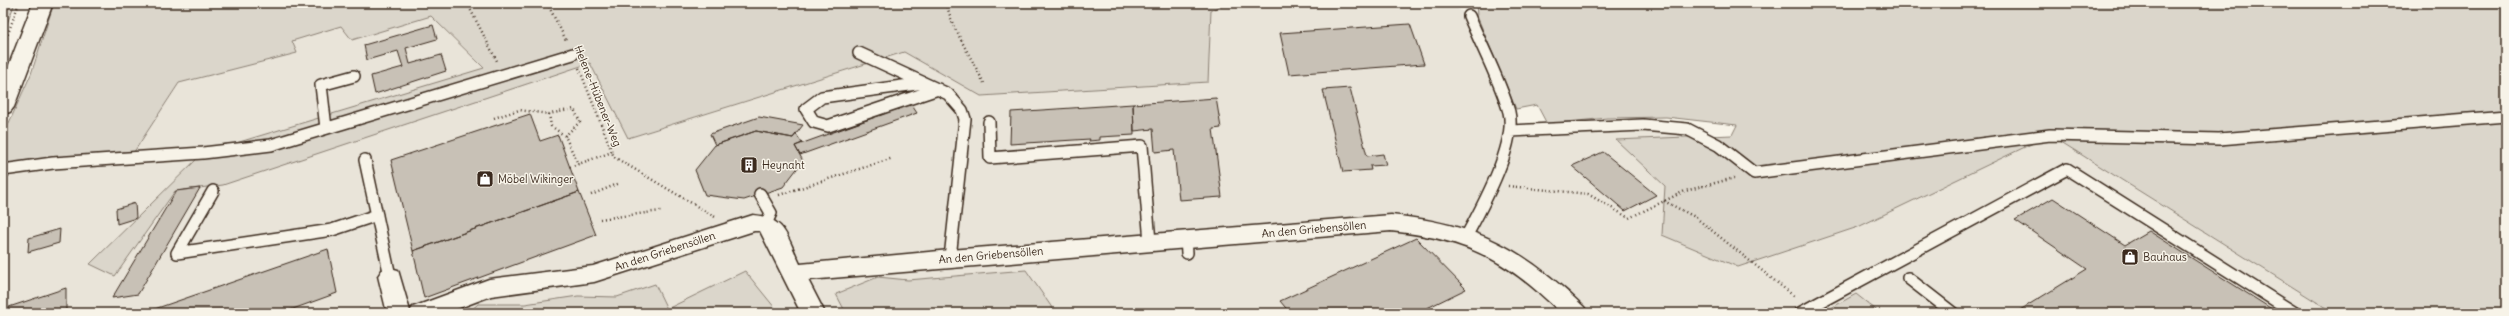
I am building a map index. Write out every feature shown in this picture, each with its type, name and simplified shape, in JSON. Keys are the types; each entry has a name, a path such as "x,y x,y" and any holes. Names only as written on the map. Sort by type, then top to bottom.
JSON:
{"main road":[{"path":"3,107 43,3"}],"street":[{"name":"An den Griebensöllen","path":"421,313 489,288 594,274 734,228 754,223 766,224"},
{"name":"An den Griebensöllen","path":"793,273 950,258 1150,242 1186,246 1391,223 1419,225 1467,236 1504,253 1531,273 1576,313"},
{"path":"766,224 772,230 813,313"},
{"path":"390,276 399,313"}],"lane":[{"path":"1467,236 1493,185 1510,131 1509,113 1469,16"},
{"path":"859,53 948,94 962,110 964,119 950,258"},
{"path":"3,170 53,163 203,153 271,144 573,54"},
{"path":"326,128 321,85 354,76"},
{"path":"924,83 822,97 806,109 809,119 818,125 828,126 938,89"},
{"path":"1510,131 1643,124 1688,129 1718,145 1754,173 2050,135 2219,139 2506,116"},
{"path":"989,122 990,158 1142,146 1150,242"},
{"path":"365,160 390,276"},
{"path":"1804,311 2067,169 2295,313"},
{"path":"213,190 177,253 332,230 377,215"},
{"path":"762,197 771,213 766,224"},
{"path":"1908,278 1953,313"}],"path":[{"path":"3,46 19,3"},
{"path":"468,3 504,75"},
{"name":"Helene-Hübener-Weg","path":"547,3 573,54 614,157 734,228"},
{"path":"946,3 953,25 984,83"},
{"path":"494,118 519,110 549,114 574,109 580,122 565,136"},
{"path":"549,114 551,126 565,136 578,164"},
{"path":"570,167 612,152"},
{"path":"762,197 893,158"},
{"path":"1493,185 1588,194 1629,218 1685,191 1754,173"},
{"path":"591,195 620,183"},
{"path":"1663,201 1695,218 1804,311"},
{"path":"600,218 662,211"}],"shaded area":[{"path":"3,3 15,3 3,34"},
{"path":"54,3 1229,3 1211,10 1208,82 981,96 904,52 628,138 590,63 223,185 175,191 115,276 90,264 203,153 484,68 431,16 352,40 341,26 292,41 297,53 179,83 130,158 3,170 3,136 31,74"},
{"path":"1229,3 1449,3 1469,16 1509,113 1511,131 1687,129 1718,145 2050,135 2334,313 3,313 3,170 130,158 179,83 297,53 292,41 341,25 352,40 431,16 484,69 205,152 321,152 590,63 629,138 905,52 981,96 1207,82 1211,10"},
{"path":"1476,3 2506,3 2506,313 2334,313 2050,135 1858,227 1738,267 1662,235 1665,186 1616,140 1732,135 1737,125 1666,117 1607,118 1547,124 1537,105 1516,109 1477,16"},
{"path":"1026,270 1055,312 846,313 836,294 878,277 908,280"},
{"path":"745,271 779,313 471,313 470,311 478,304 525,304 578,296 617,297 655,284 667,309"},
{"path":"1856,294 1880,313 1822,313"}],"building":[{"path":"1410,24 1424,64 1289,74 1280,33"},
{"path":"433,25 437,39 406,48 410,64 441,55 446,71 375,94 371,76 403,67 398,51 367,60 364,45"},
{"path":"1350,88 1367,156 1383,154 1386,165 1370,166 1371,170 1343,172 1323,90"},
{"path":"1216,98 1221,128 1213,129 1222,197 1179,200 1174,150 1155,152 1153,129 1134,131 1133,104"},
{"path":"911,104 917,113 800,155 795,146"},
{"path":"1133,104 1134,135 1100,137 1100,140 1089,141 1090,139 1010,144 1011,112"},
{"name":"Möbel Wikinger","path":"530,114 540,141 558,135 579,192 413,251 391,160"},
{"path":"759,117 803,125 793,138 756,131 715,145 710,134"},
{"name":"Heynaht","path":"756,131 793,138 796,134 802,143 795,146 803,161 783,187 744,200 705,195 695,170 715,145"},
{"path":"1603,152 1656,195 1625,211 1572,166"},
{"path":"200,188 138,294 112,298 176,191"},
{"path":"579,192 596,235 424,298 413,251"},
{"name":"Bauhaus","path":"2053,198 2125,245 2149,231 2278,313 2015,313 2087,269 2015,220"},
{"path":"135,203 136,218 117,224 116,209"},
{"path":"60,229 59,243 28,252 29,238"},
{"path":"1416,238 1466,289 1417,313 1290,313 1280,301"},
{"path":"328,249 337,293 282,313 143,313"},
{"path":"66,288 66,313 3,313 3,309"}],"place":[{"name":"Heynaht","path":"749,165"},
{"name":"Möbel Wikinger","path":"485,179"},
{"name":"Bauhaus","path":"2130,257"}]}
